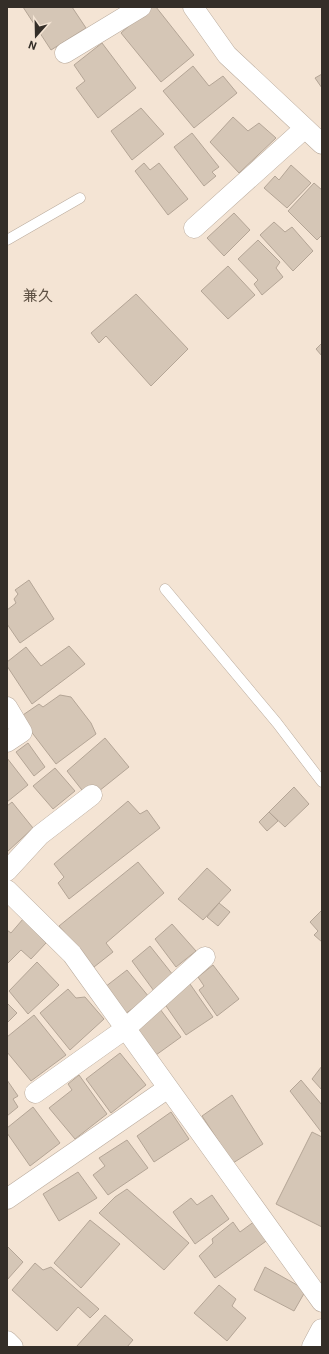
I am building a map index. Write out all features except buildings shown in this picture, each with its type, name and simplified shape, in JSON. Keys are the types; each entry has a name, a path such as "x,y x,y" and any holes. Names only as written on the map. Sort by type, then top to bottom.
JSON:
{"highway":[{"path":"313,1347 322,1330"}],"street":[{"path":"65,53 141,7"},
{"path":"193,7 227,55 322,144"},
{"path":"194,228 305,128"},
{"path":"7,707 22,732 7,742"},
{"path":"7,871 40,835 92,796"},
{"path":"7,890 72,954 322,1302"},
{"path":"35,1093 125,1029 205,957"},
{"path":"7,1199 168,1088"},
{"path":"7,1341 13,1347"}],"lane":[{"path":"7,240 80,198"},
{"path":"165,589 277,723 322,782"}],"district":[{"name":"兼久","path":"38,296"}]}
